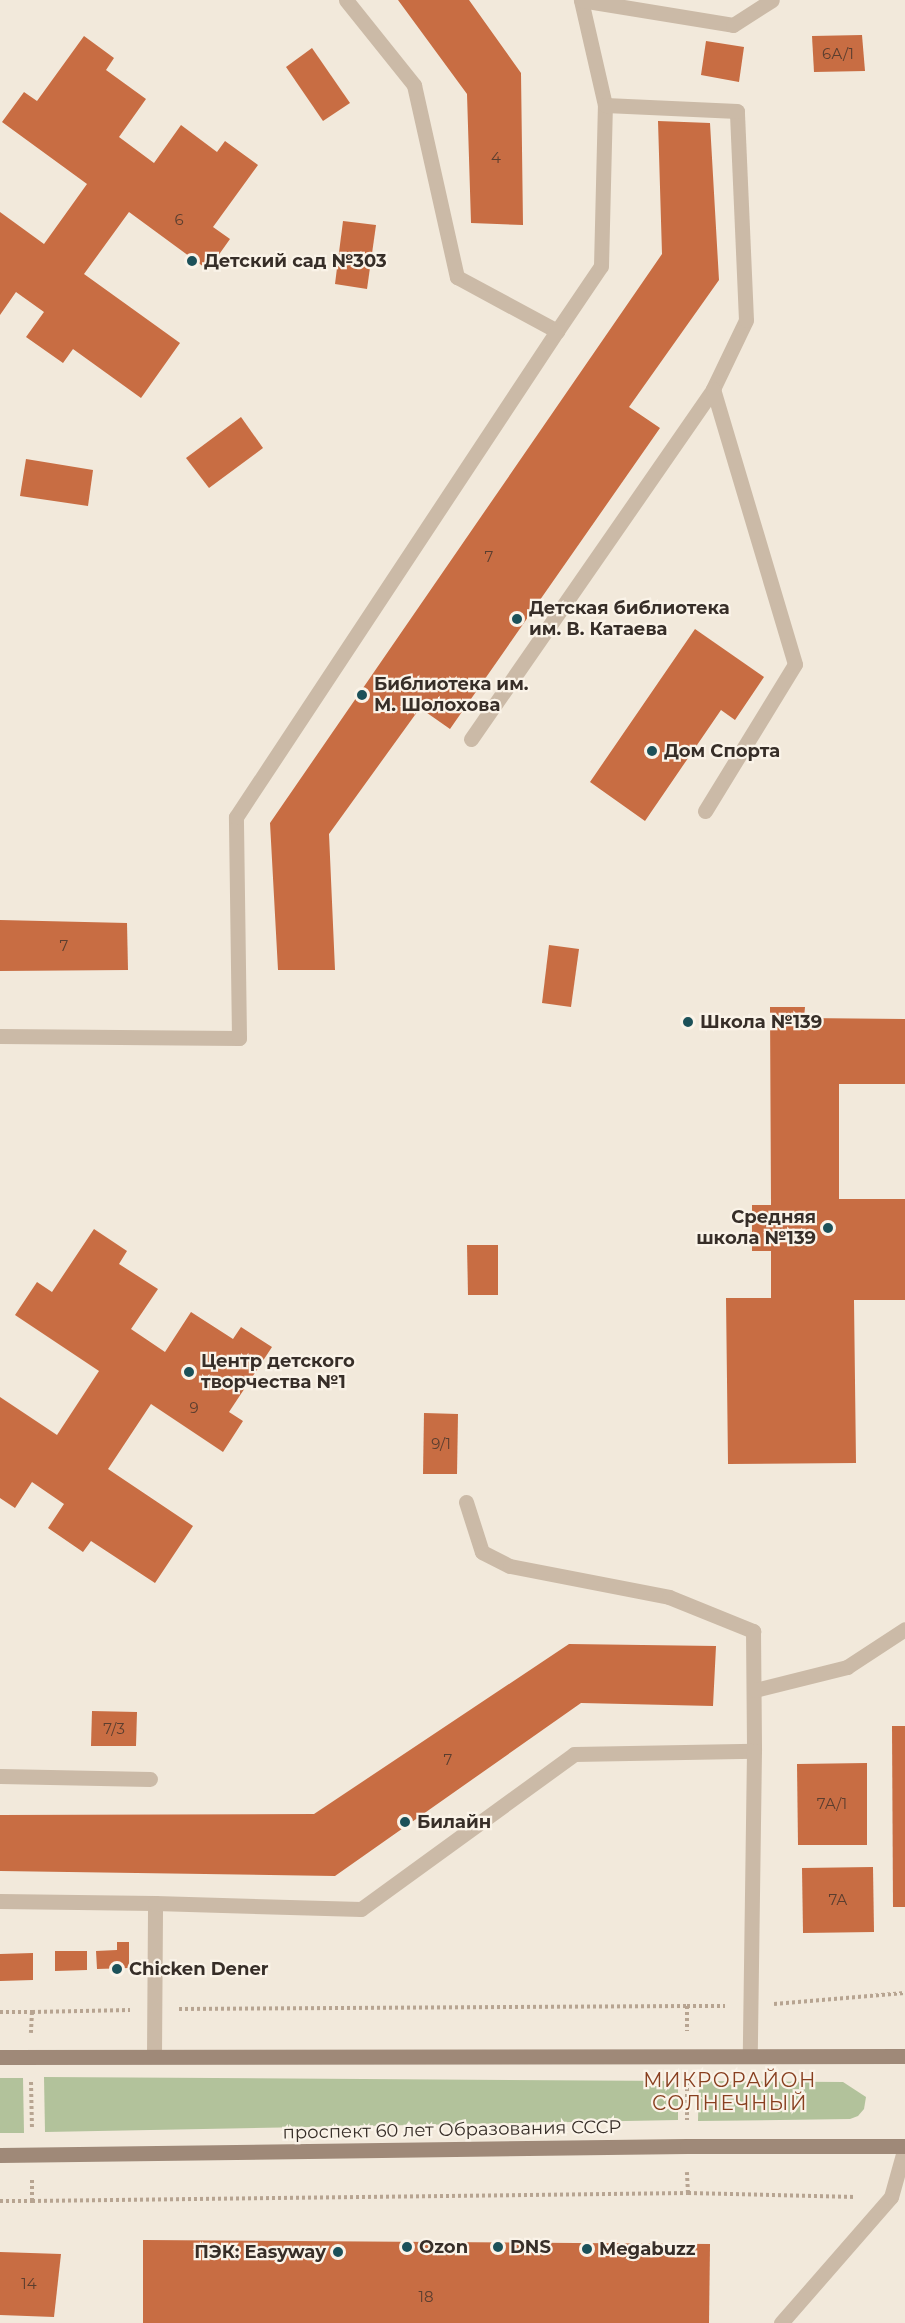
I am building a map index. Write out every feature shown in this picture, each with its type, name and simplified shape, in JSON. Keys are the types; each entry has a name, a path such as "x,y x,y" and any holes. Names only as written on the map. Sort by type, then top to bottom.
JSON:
{"main road":[{"path":"0,2057 154,2055 905,2056"},
{"name":"проспект 60 лет Образования СССР","path":"0,2156 687,2146 905,2146"}],"lane":[{"path":"346,0 414,85 457,277 556,331"},
{"path":"0,1036 239,1038 236,817 556,331 602,266 605,105 581,0 733,24 772,0"},
{"path":"471,739 713,389 746,320 737,111 605,105"},
{"path":"705,811 795,664 713,389"},
{"path":"466,1502 483,1552 510,1566 669,1598 753,1631 755,1690 750,2056"},
{"path":"755,1690 847,1667 905,1629"},
{"path":"0,1901 361,1909 574,1754 754,1751"},
{"path":"0,1776 150,1779"},
{"path":"154,2055 155,1903"},
{"path":"781,2323 891,2198 905,2146"}],"path":[{"path":"0,2012 752,2006 905,1993"},
{"path":"687,2006 687,2038"},
{"path":"31,2038 32,2012"},
{"path":"31,2078 32,2132"},
{"path":"687,2081 687,2120"},
{"path":"687,2166 688,2193"},
{"path":"32,2178 32,2201"},
{"path":"0,2201 688,2193 891,2198"}],"green space":[{"path":"44,2077 678,2081 678,2120 45,2132"},
{"path":"0,2078 23,2078 24,2133 0,2133"},
{"path":"699,2081 843,2082 866,2097 864,2109 858,2116 850,2119 698,2121"}],"building":[{"path":"398,0 469,0 521,73 523,225 471,223 467,94"},
{"path":"862,35 865,71 814,72 812,36"},
{"path":"84,36 114,58 106,70 146,99 119,137 154,163 181,125 217,152 225,141 258,165 213,227 230,239 208,270 129,212 84,274 180,343 141,398 73,349 63,363 26,337 44,312 16,292 0,315 0,212 44,244 87,184 2,122 24,92 37,101"},
{"path":"706,41 744,47 739,82 701,75"},
{"path":"312,48 350,103 323,121 286,67"},
{"path":"658,121 710,123 719,280 629,407 660,428 450,729 420,708 329,834 335,970 278,970 270,823 662,254"},
{"path":"343,221 376,225 367,289 335,284"},
{"path":"241,417 263,448 209,488 186,458"},
{"path":"26,459 93,470 88,506 20,496"},
{"name":"Дом Спорта","path":"695,629 764,677 735,720 721,710 645,821 590,782"},
{"path":"0,920 127,923 128,970 0,971"},
{"path":"549,945 579,949 571,1007 542,1003"},
{"name":"Средняя школа №139","path":"770,1007 805,1007 804,1018 905,1019 905,1084 839,1084 839,1199 905,1199 905,1300 854,1300 856,1463 728,1464 726,1298 771,1298 771,1251 752,1251 752,1205 771,1205"},
{"name":"Центр детского творчества №1","path":"94,1229 127,1251 119,1264 158,1289 131,1329 165,1352 191,1312 233,1339 241,1327 272,1347 229,1412 243,1421 223,1452 151,1404 108,1469 193,1526 155,1583 91,1541 83,1552 48,1528 64,1504 32,1482 15,1508 0,1498 0,1397 57,1435 99,1371 15,1315 37,1282 52,1292"},
{"path":"467,1245 498,1245 498,1295 468,1295"},
{"path":"424,1413 458,1414 457,1474 423,1474"},
{"path":"569,1644 716,1646 713,1706 581,1703 335,1876 0,1871 0,1815 314,1814"},
{"path":"92,1711 137,1712 136,1746 91,1746"},
{"path":"892,1726 905,1726 905,1907 893,1907"},
{"path":"867,1763 867,1845 798,1845 797,1764"},
{"path":"873,1867 874,1932 803,1933 802,1868"},
{"path":"117,1942 129,1942 129,1968 97,1969 96,1951 117,1950"},
{"path":"55,1951 87,1951 87,1970 55,1971"},
{"path":"33,1953 33,1980 0,1981 0,1954"},
{"path":"143,2240 710,2244 709,2323 143,2323"},
{"path":"0,2252 61,2254 54,2317 0,2315"}],"place":[{"name":"Детский сад №303","path":"192,261"},
{"name":"Детская библиотека им. В. Катаева","path":"517,619"},
{"name":"Библиотека им. М. Шолохова","path":"362,695"},
{"name":"Дом Спорта","path":"652,751"},
{"name":"Школа №139","path":"688,1022"},
{"name":"Средняя школа №139","path":"828,1228"},
{"name":"Центр детского творчества №1","path":"189,1372"},
{"name":"Билайн","path":"405,1822"},
{"name":"Chicken Dener","path":"117,1969"},
{"name":"Ozon","path":"407,2247"},
{"name":"DNS","path":"498,2247"},
{"name":"Megabuzz","path":"587,2249"},
{"name":"ПЭК: Easyway","path":"338,2252"}],"district":[{"name":"МИКРОРАЙОН СОЛНЕЧНЫЙ","path":"730,2092"}]}
